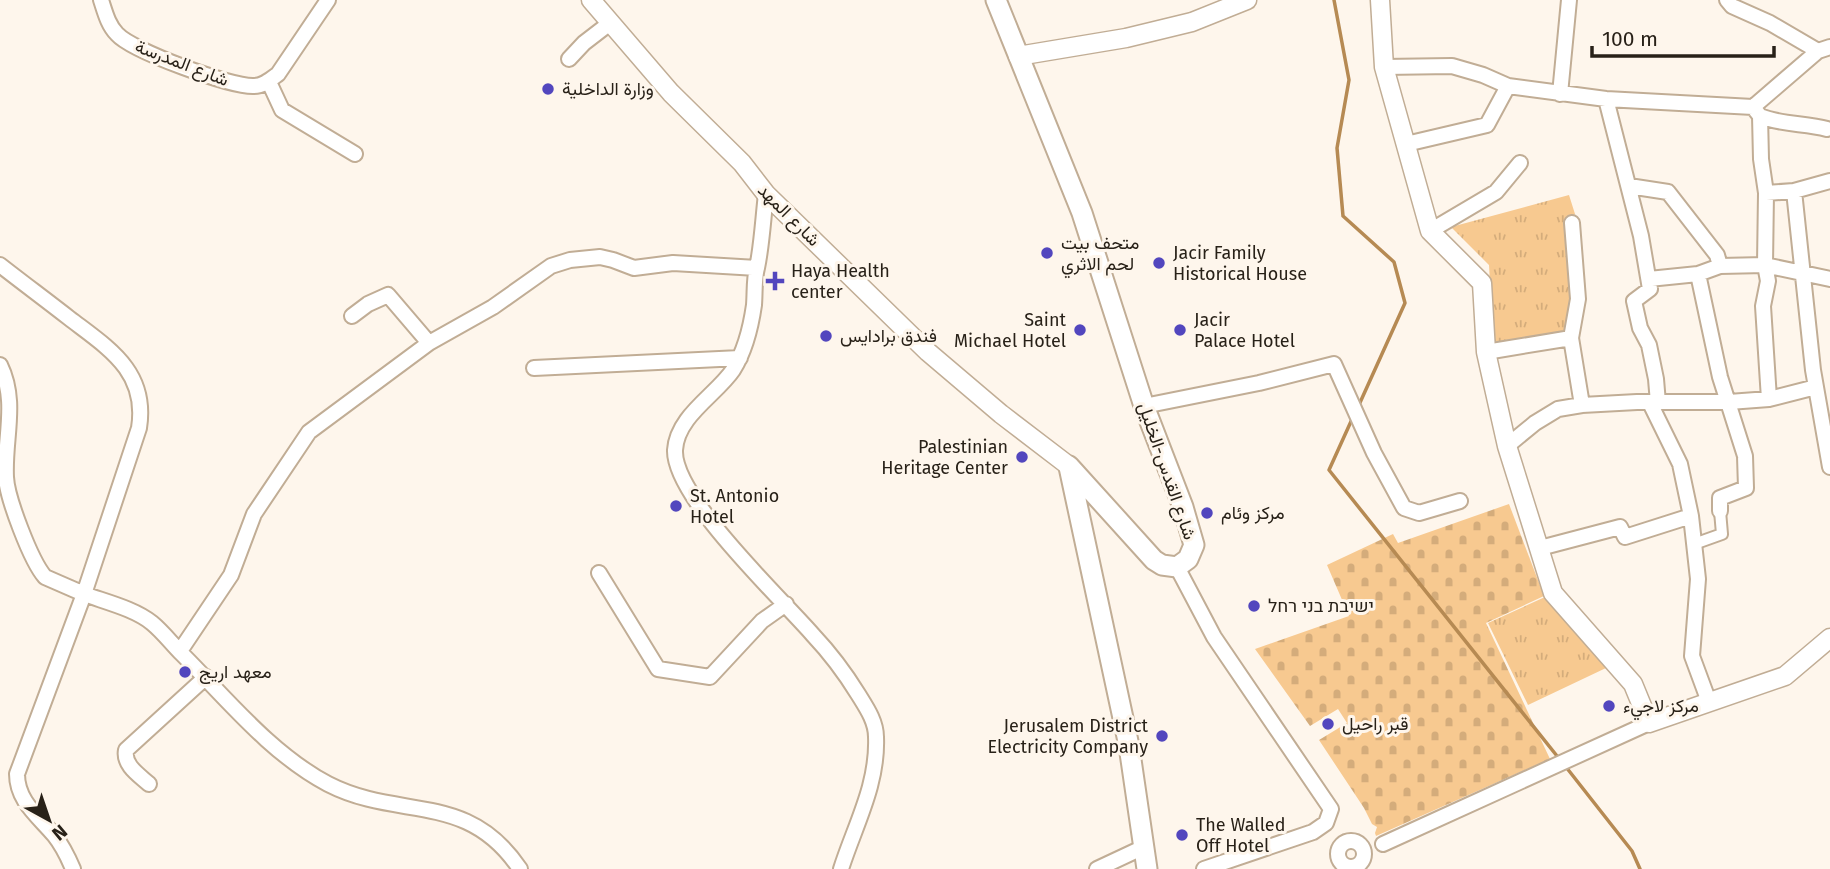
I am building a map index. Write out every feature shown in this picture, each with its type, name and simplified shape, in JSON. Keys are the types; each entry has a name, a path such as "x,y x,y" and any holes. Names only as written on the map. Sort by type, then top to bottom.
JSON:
{"main road":[{"name":"شارع القدس-الخليل","path":"996,0 1083,214 1144,406 1194,545 1188,559 1177,567 1162,565 1147,553 1069,466"},
{"path":"1069,466 1129,746 1147,869"}],"street":[{"name":"شارع المدرسة","path":"101,0 107,19 118,35 136,48 238,86 257,86 269,82"},
{"path":"328,0 278,74 269,82 282,110 355,154"},
{"name":"شارع المهد","path":"591,0 671,93 741,163 766,194 928,352 1000,414 1069,466"},
{"path":"1018,56 1126,38 1192,22 1247,0"},
{"path":"1380,0 1384,67 1430,231 1482,283 1486,352 1507,446 1553,593 1633,684 1649,723"},
{"path":"1560,93 1569,0"},
{"path":"1727,0 1732,6 1824,49 1757,111"},
{"path":"569,59 584,43 610,23"},
{"path":"1384,67 1452,66 1483,75 1507,86 1606,99 1757,111 1769,120 1805,123 1827,129"},
{"path":"1406,144 1487,125 1507,86"},
{"path":"1606,99 1629,186 1650,289 1634,301 1640,328 1649,345 1654,403 1680,464 1691,516 1698,579 1692,656 1709,702"},
{"path":"1757,111 1766,193 1765,265 1768,281 1763,306 1769,399"},
{"path":"1430,231 1496,192 1520,163"},
{"path":"1766,193 1794,191 1830,181"},
{"path":"1629,186 1668,192 1717,255 1720,266"},
{"path":"1794,191 1801,274 1830,467"},
{"path":"766,194 754,306 740,358 726,379 686,424 675,451 691,493 705,513 844,671 875,725 876,758 871,786 841,869"},
{"path":"1572,223 1578,299 1571,338 1582,405"},
{"path":"180,652 231,575 254,514 309,432 429,343 507,299 551,266 570,260 600,257 634,268 673,263 757,268"},
{"path":"0,265 120,359 141,399 139,428 85,594 18,774 17,788 32,811 55,836 74,869"},
{"path":"1648,279 1698,274 1720,266 1765,265 1830,279"},
{"path":"1694,544 1722,534 1720,498 1746,488 1745,456 1720,377 1698,274"},
{"path":"352,316 368,304 388,295 429,343"},
{"path":"1486,352 1571,338"},
{"path":"534,368 740,358"},
{"path":"1144,406 1259,383 1334,364 1374,453 1404,508 1419,513 1460,501"},
{"path":"0,365 10,394 3,482 41,573 49,580 152,623 266,738 329,785 354,794 463,819 497,839 520,869"},
{"path":"1507,446 1535,423 1558,409 1582,405 1769,399 1816,387"},
{"path":"1541,548 1620,527 1625,537 1691,516"},
{"path":"1177,567 1214,637 1331,809 1326,822 1313,832 1204,869"},
{"path":"599,573 658,669 710,677 762,621 786,604"},
{"path":"1383,844 1649,723 1785,676 1830,638"},
{"path":"149,784 128,763 124,757 126,750 206,677"},
{"path":"1097,869 1144,847"}],"green space":[{"path":"1569,195 1575,214 1569,222 1575,302 1566,335 1493,342 1489,265 1451,227"},
{"path":"1509,504 1544,596 1486,623 1550,759 1376,836 1377,827 1372,824 1319,740 1347,723 1338,709 1310,726 1255,649 1349,616 1327,565 1393,534 1398,543"},
{"path":"1545,597 1606,668 1528,705 1488,623"}],"waterway":[{"path":"1334,0 1349,80 1337,148 1343,216 1394,262 1405,303 1358,407"},
{"path":"1353,417 1329,470 1561,761"},
{"path":"1566,767 1632,851 1640,869"}],"place":[{"name":"وزارة الداخلية","path":"548,89"},
{"name":"متحف بيت لحم الاثري","path":"1047,253"},
{"name":"Jacir Family Historical House","path":"1159,263"},
{"name":"Haya Health center","path":"775,281"},
{"name":"Saint Michael Hotel","path":"1080,330"},
{"name":"Jacir Palace Hotel","path":"1180,330"},
{"name":"فندق برادايس","path":"826,336"},
{"name":"Palestinian Heritage Center","path":"1022,457"},
{"name":"St. Antonio Hotel","path":"676,506"},
{"name":"مركز وئام","path":"1207,513"},
{"name":"ישיבת בני רחל","path":"1254,606"},
{"name":"معهد اريج","path":"185,672"},
{"name":"مركز لاجيء","path":"1609,706"},
{"name":"قبر راحيل","path":"1328,724"},
{"name":"Jerusalem District Electricity Company","path":"1162,736"},
{"name":"The Walled Off Hotel","path":"1182,835"}]}
